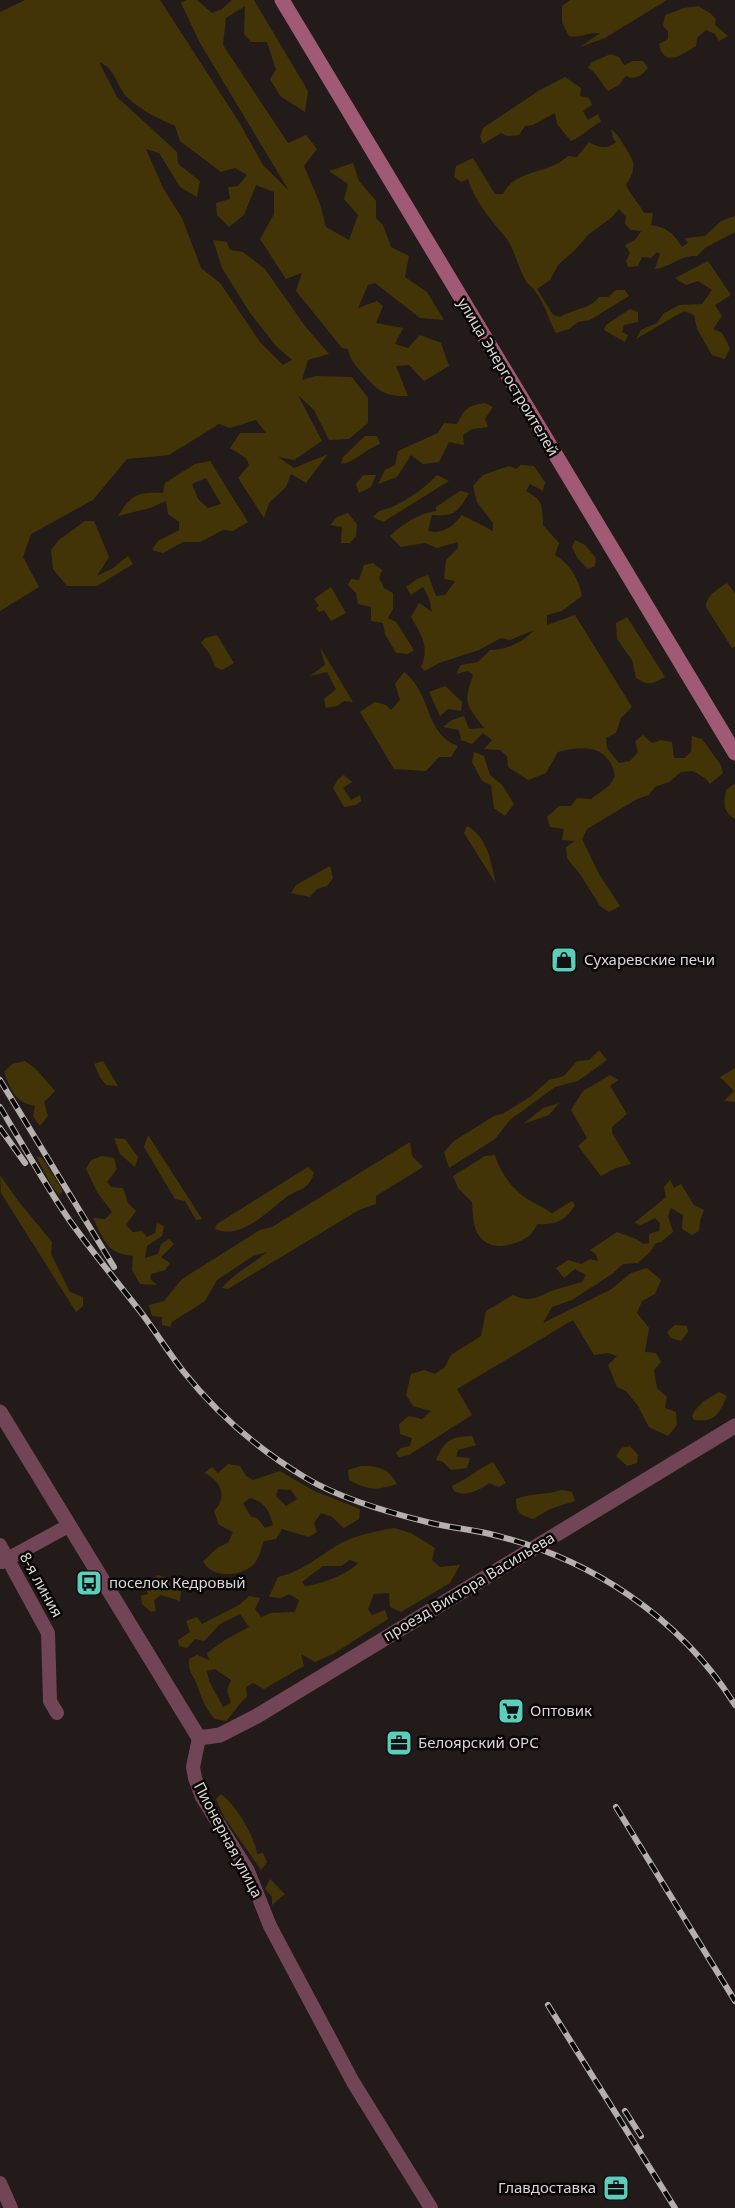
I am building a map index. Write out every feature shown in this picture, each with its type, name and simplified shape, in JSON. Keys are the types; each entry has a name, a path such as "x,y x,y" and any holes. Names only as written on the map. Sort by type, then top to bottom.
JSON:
{"main road":[{"name":"улица Энергостроителей","path":"282,0 735,753"}],"street":[{"path":"0,1412 199,1738"},
{"name":"проезд Виктора Васильева","path":"199,1738 220,1735 257,1716 735,1426"},
{"path":"4,1561 68,1526"},
{"name":"8-я линия","path":"0,1545 4,1561 48,1633 50,1701 57,1713"},
{"name":"Пионерная улица","path":"199,1738 194,1767 195,1778 202,1797 248,1871 270,1926 353,2082 431,2208"},
{"path":"0,2183 11,2208"}],"shaded area":[{"path":"25,0 160,0 239,122 263,165 289,191 200,43 181,3 186,0 197,0 212,13 222,9 232,0 254,0 308,91 305,112 280,96 270,79 276,70 267,42 251,42 244,34 245,6 226,18 223,45 288,143 306,135 317,149 304,166 320,204 326,227 349,240 358,215 344,199 348,184 329,171 353,163 359,181 376,201 376,218 383,225 391,247 409,256 405,277 427,292 444,320 420,318 375,283 368,285 358,308 377,301 383,306 376,323 403,328 395,344 408,348 420,335 441,343 449,366 424,381 409,365 396,366 408,396 387,394 377,388 355,365 348,349 342,348 296,291 302,273 286,279 260,239 274,214 274,192 256,185 244,215 229,227 217,215 216,203 230,199 228,187 238,186 247,175 235,168 221,172 180,141 175,126 134,103 124,94 110,69 99,62 117,97 177,152 178,164 200,181 197,197 180,187 159,153 146,149 163,188 182,218 201,268 220,283 260,342 283,365 292,360 276,346 250,313 222,268 213,240 227,242 230,250 243,252 265,269 305,326 329,354 308,360 302,380 315,376 352,377 368,398 368,423 349,439 329,440 314,410 298,395 322,441 294,460 278,457 294,468 328,454 306,483 291,474 286,487 269,503 264,518 238,478 249,465 246,458 230,448 240,433 266,433 256,420 230,428 219,424 169,455 127,459 93,500 31,534 23,557 39,587 0,611 0,12"},
{"path":"570,0 667,0 605,38 580,47 600,33 569,36 562,22 562,6"},
{"path":"698,6 716,19 715,25 728,36 719,41 715,34 706,30 697,38 696,46 685,53 669,58 665,56 659,44 668,39 668,31 663,26 665,15"},
{"path":"611,54 619,57 624,65 633,61 643,61 648,68 638,77 626,76 619,85 608,91 588,68 592,62"},
{"path":"565,77 581,88 580,96 589,98 592,105 583,111 588,120 598,114 601,122 571,141 557,124 555,113 533,125 525,126 519,135 507,136 501,133 483,144 480,137 483,128 540,90"},
{"path":"611,129 632,159 633,171 626,185 644,213 653,213 651,225 670,232 682,247 688,243 685,238 705,236 721,221 735,216 735,232 705,248 697,256 686,257 667,266 655,269 660,254 657,252 651,258 642,257 638,266 628,267 626,261 630,253 625,245 635,240 641,231 631,230 625,224 626,217 619,209 588,235 558,265 550,280 537,289 553,315 560,317 586,307 599,297 608,297 616,290 625,290 629,296 590,320 578,322 569,329 556,333 541,301 523,276 509,243 479,203 468,179 461,182 454,177 456,166 473,158 495,194 503,194 508,186 524,176 561,162 568,156 577,157 589,142 603,147 612,145 616,142"},
{"path":"708,261 731,295 715,305 722,316 713,329 722,333 730,348 725,359 712,355 697,329 694,315 684,311 636,339 641,330 657,323 663,314 679,305 702,304 712,290 698,281 686,285 675,278"},
{"path":"630,309 638,312 638,322 624,325 622,332 628,335 625,342 604,330 606,325"},
{"path":"485,403 493,407 485,419 488,427 472,429 463,435 464,445 449,442 439,462 423,464 411,455 397,477 378,484 385,470 395,465 398,451 438,433 444,423 457,424 467,409"},
{"path":"365,436 377,436 380,444 351,461 341,464 343,457"},
{"path":"210,461 248,522 233,531 223,530 200,542 183,542 163,553 152,550 158,541 179,530 179,522 168,514 166,501 150,508 118,516 127,503 136,496 163,493 165,483 195,464","holes":["206,478 221,504 208,508 198,499 192,484"]},
{"path":"521,465 534,466 545,482 543,491 530,484 526,491 541,504 543,525 559,543 555,555 573,572 582,596 562,611 547,615 547,625 575,615 632,707 621,718 616,733 606,738 607,748 619,763 630,761 638,752 635,741 643,735 652,743 661,740 672,742 674,758 684,758 691,752 692,736 702,739 721,765 723,773 710,784 693,771 681,772 669,782 655,787 649,795 637,799 587,829 582,839 599,874 620,906 609,912 600,906 567,858 566,847 575,841 562,840 564,829 550,827 547,817 559,806 571,806 577,798 591,799 610,785 615,776 607,758 601,753 586,748 558,752 546,773 528,780 508,767 507,756 500,750 484,749 492,740 483,733 472,744 461,740 459,730 443,727 452,720 464,716 469,729 484,728 468,704 468,693 473,675 468,671 456,674 461,665 478,662 490,650 502,649 514,644 534,630 510,640 501,638 479,650 439,663 425,671 421,667 425,653 423,641 411,617 419,603 432,612 429,598 423,587 411,595 406,587 428,575 436,596 445,595 455,581 444,579 446,560 458,548 458,542 437,548 425,543 401,547 390,536 412,520 436,511 436,507 460,491 469,493 462,505 450,514 432,515 428,531 438,532 447,529 462,515 493,531 493,523 477,502 473,486 483,475 509,466 516,469"},
{"path":"363,475 376,475 371,487 359,493 356,484"},
{"path":"437,475 449,481 383,522 373,517 381,510 394,506 411,496"},
{"path":"348,513 357,524 356,536 350,543 341,543 342,527 330,525 337,517"},
{"path":"85,521 94,521 109,557 97,576 113,568 128,556 133,564 97,586 67,586 53,569 51,550 59,540"},
{"path":"575,540 585,545 596,558 595,566 588,569 578,559 572,547"},
{"path":"373,563 382,570 379,578 384,588 393,593 393,609 388,618 396,622 414,650 408,654 396,653 385,634 383,623 371,621 371,607 358,604 356,593 348,585 351,579 359,580 364,565"},
{"path":"727,583 735,593 735,647 732,648 706,607 710,596"},
{"path":"331,587 346,613 331,621 324,610 319,612 316,608 319,606 314,599"},
{"path":"627,617 665,677 650,683 636,678 632,660 617,639 616,623"},
{"path":"217,635 234,663 222,670 215,667 210,654 201,643 205,638"},
{"path":"320,647 353,702 344,701 337,706 326,708 324,699 336,689 327,672 310,676 325,665"},
{"path":"404,672 419,691 439,732 458,746 451,757 439,757 426,771 394,769 360,712 375,702 386,705 391,710 400,700 395,684"},
{"path":"445,686 462,702 461,711 448,709 440,716 429,692"},
{"path":"474,752 484,756 490,775 502,785 514,804 505,816 494,808 491,785 482,781 472,762"},
{"path":"344,775 352,782 343,788 351,800 360,795 361,801 356,805 344,807 333,788 338,779"},
{"path":"734,784 735,819 726,810 725,803 726,790"},
{"path":"467,826 480,837 484,844 496,884 464,833"},
{"path":"330,866 333,878 327,886 317,889 310,897 291,893 296,885"},
{"path":"599,1050 607,1060 578,1081 555,1087 510,1120 495,1139 449,1168 444,1152 454,1141 530,1097 549,1080 564,1076 577,1061 589,1060"},
{"path":"25,1061 36,1069 55,1091 44,1102 48,1116 40,1126 33,1116 35,1106 22,1102 14,1094 4,1072 12,1064"},
{"path":"103,1061 118,1086 106,1085 100,1077 94,1064"},
{"path":"735,1068 735,1102 724,1101 734,1091 720,1077"},
{"path":"610,1075 618,1080 610,1086 627,1114 612,1127 612,1133 631,1164 616,1168 601,1176 578,1146 587,1138 571,1110 583,1091"},
{"path":"559,1103 549,1115 523,1124 543,1108"},
{"path":"148,1135 202,1219 196,1220 185,1201 175,1199 144,1147"},
{"path":"114,1138 125,1139 138,1157 135,1167 120,1154"},
{"path":"410,1142 412,1156 423,1167 376,1196 376,1204 359,1210 228,1289 222,1288 267,1252 253,1256 217,1280 205,1301 172,1322 170,1327 162,1325 162,1317 152,1316 149,1305 164,1301 182,1279 260,1230 272,1227"},
{"path":"495,1155 507,1179 526,1198 552,1213 572,1201 575,1205 572,1210 559,1221 537,1224 530,1235 518,1242 498,1246 486,1242 476,1230 472,1202 458,1188 453,1176 485,1156"},
{"path":"36,1156 42,1158 63,1191 59,1195 52,1186"},
{"path":"102,1156 114,1158 117,1169 107,1182 111,1187 123,1188 128,1203 136,1211 126,1225 133,1232 142,1231 147,1237 155,1233 157,1223 164,1226 162,1236 147,1246 145,1258 158,1254 161,1244 169,1239 174,1244 161,1257 170,1263 165,1270 151,1274 150,1279 157,1285 140,1284 132,1270 133,1256 111,1248 103,1239 93,1218 105,1219 112,1212 97,1192 86,1169 91,1160"},
{"path":"308,1167 314,1173 309,1184 261,1218 234,1231 215,1229 217,1224"},
{"path":"0,1175 52,1242 51,1254 70,1292 83,1297 83,1306 76,1312 1,1193"},
{"path":"670,1180 674,1188 681,1184 694,1205 704,1210 699,1231 692,1235 682,1229 683,1215 671,1208 668,1216 673,1232 661,1242 656,1243 638,1263 623,1264 612,1274 572,1300 552,1307 543,1323 610,1290 631,1273 647,1268 661,1280 655,1294 642,1301 637,1313 649,1328 645,1352 656,1353 661,1362 654,1370 657,1388 667,1397 665,1408 676,1412 677,1425 668,1436 649,1427 638,1406 626,1391 617,1387 608,1365 617,1356 608,1353 594,1355 573,1320 457,1389 472,1415 409,1455 399,1457 396,1453 401,1448 410,1446 412,1438 400,1434 399,1424 409,1416 422,1419 431,1411 413,1406 406,1395 411,1374 424,1370 435,1374 445,1367 451,1355 481,1336 486,1311 513,1295 530,1299 582,1282 586,1275 575,1269 564,1278 556,1268 568,1260 581,1264 590,1259 598,1261 596,1254 590,1250 617,1232 643,1244 649,1243 649,1234 659,1231 660,1223 655,1218 641,1225 634,1223 666,1197 664,1187"},
{"path":"675,1325 687,1326 688,1332 681,1341 671,1338 667,1332"},
{"path":"719,1392 727,1396 716,1416 708,1420 694,1420 692,1416 695,1410"},
{"path":"472,1436 476,1445 458,1450 456,1457 470,1458 467,1468 451,1470 443,1462 436,1460 442,1448 449,1441 458,1437"},
{"path":"630,1446 638,1455 637,1463 627,1466 616,1456 621,1448"},
{"path":"493,1462 506,1483 499,1487 489,1483 476,1491 467,1493 454,1491 452,1486"},
{"path":"228,1464 240,1466 246,1476 253,1480 280,1471 314,1491 360,1509 359,1519 344,1528 332,1517 321,1513 314,1523 317,1532 309,1537 282,1529 276,1539 264,1541 257,1559 249,1568 235,1574 219,1573 207,1567 203,1561 216,1549 228,1543 233,1532 219,1525 214,1511 221,1500 221,1489 215,1480 204,1473 212,1467 218,1473","holes":["278,1489 291,1490 297,1499 286,1506 276,1496","250,1498 266,1507 273,1525 265,1528 257,1518 251,1517 243,1503"]},
{"path":"361,1466 387,1471 397,1484 372,1488 349,1480 348,1470"},
{"path":"562,1490 572,1492 575,1501 550,1509 533,1519 522,1515 518,1510 516,1499"},
{"path":"394,1528 411,1533 435,1548 432,1560 440,1567 460,1565 450,1583 401,1612 390,1607 389,1593 374,1594 368,1609 372,1615 385,1610 388,1619 333,1654 315,1662 301,1654 304,1666 264,1689 253,1683 246,1687 247,1697 226,1721 215,1719 202,1699 190,1670 189,1659 197,1655 209,1660 207,1653 249,1627 240,1614 220,1624 204,1641 195,1639 187,1648 179,1646 178,1640 190,1632 186,1621 197,1617 202,1624 239,1605 249,1596 260,1598 255,1609 261,1617 271,1613 295,1612 299,1600 289,1594 281,1598 269,1597 278,1577 301,1568 349,1539","holes":["350,1560 358,1563 341,1575 311,1585 305,1586 302,1582 323,1566 341,1566","215,1669 231,1680 227,1690 231,1703 223,1707 209,1681 207,1671"]},
{"path":"158,1575 170,1579 170,1589 181,1591 180,1601 161,1595 154,1600 156,1611 151,1612 142,1604 141,1596 148,1594 144,1582"},
{"path":"221,1794 244,1821 257,1854 263,1853 267,1862 261,1870 224,1817 216,1799"},
{"path":"270,1879 285,1894 272,1905 272,1897 265,1889"}],"railway":[{"path":"0,1080 114,1267"},
{"path":"0,1107 70,1221 178,1364 210,1402 255,1443 306,1478 350,1499 438,1525 483,1532 527,1545 563,1558 597,1575 660,1619 688,1645 713,1673 735,1705"},
{"path":"0,1128 25,1163"},
{"path":"616,1807 735,2001"},
{"path":"548,2005 675,2208"},
{"path":"625,2111 641,2136"}],"place":[{"name":"Сухаревские печи","path":"564,960"},
{"name":"поселок Кедровый","path":"89,1583"},
{"name":"Оптовик","path":"511,1711"},
{"name":"Белоярский ОРС","path":"399,1743"},
{"name":"Главдоставка","path":"616,2188"}]}
